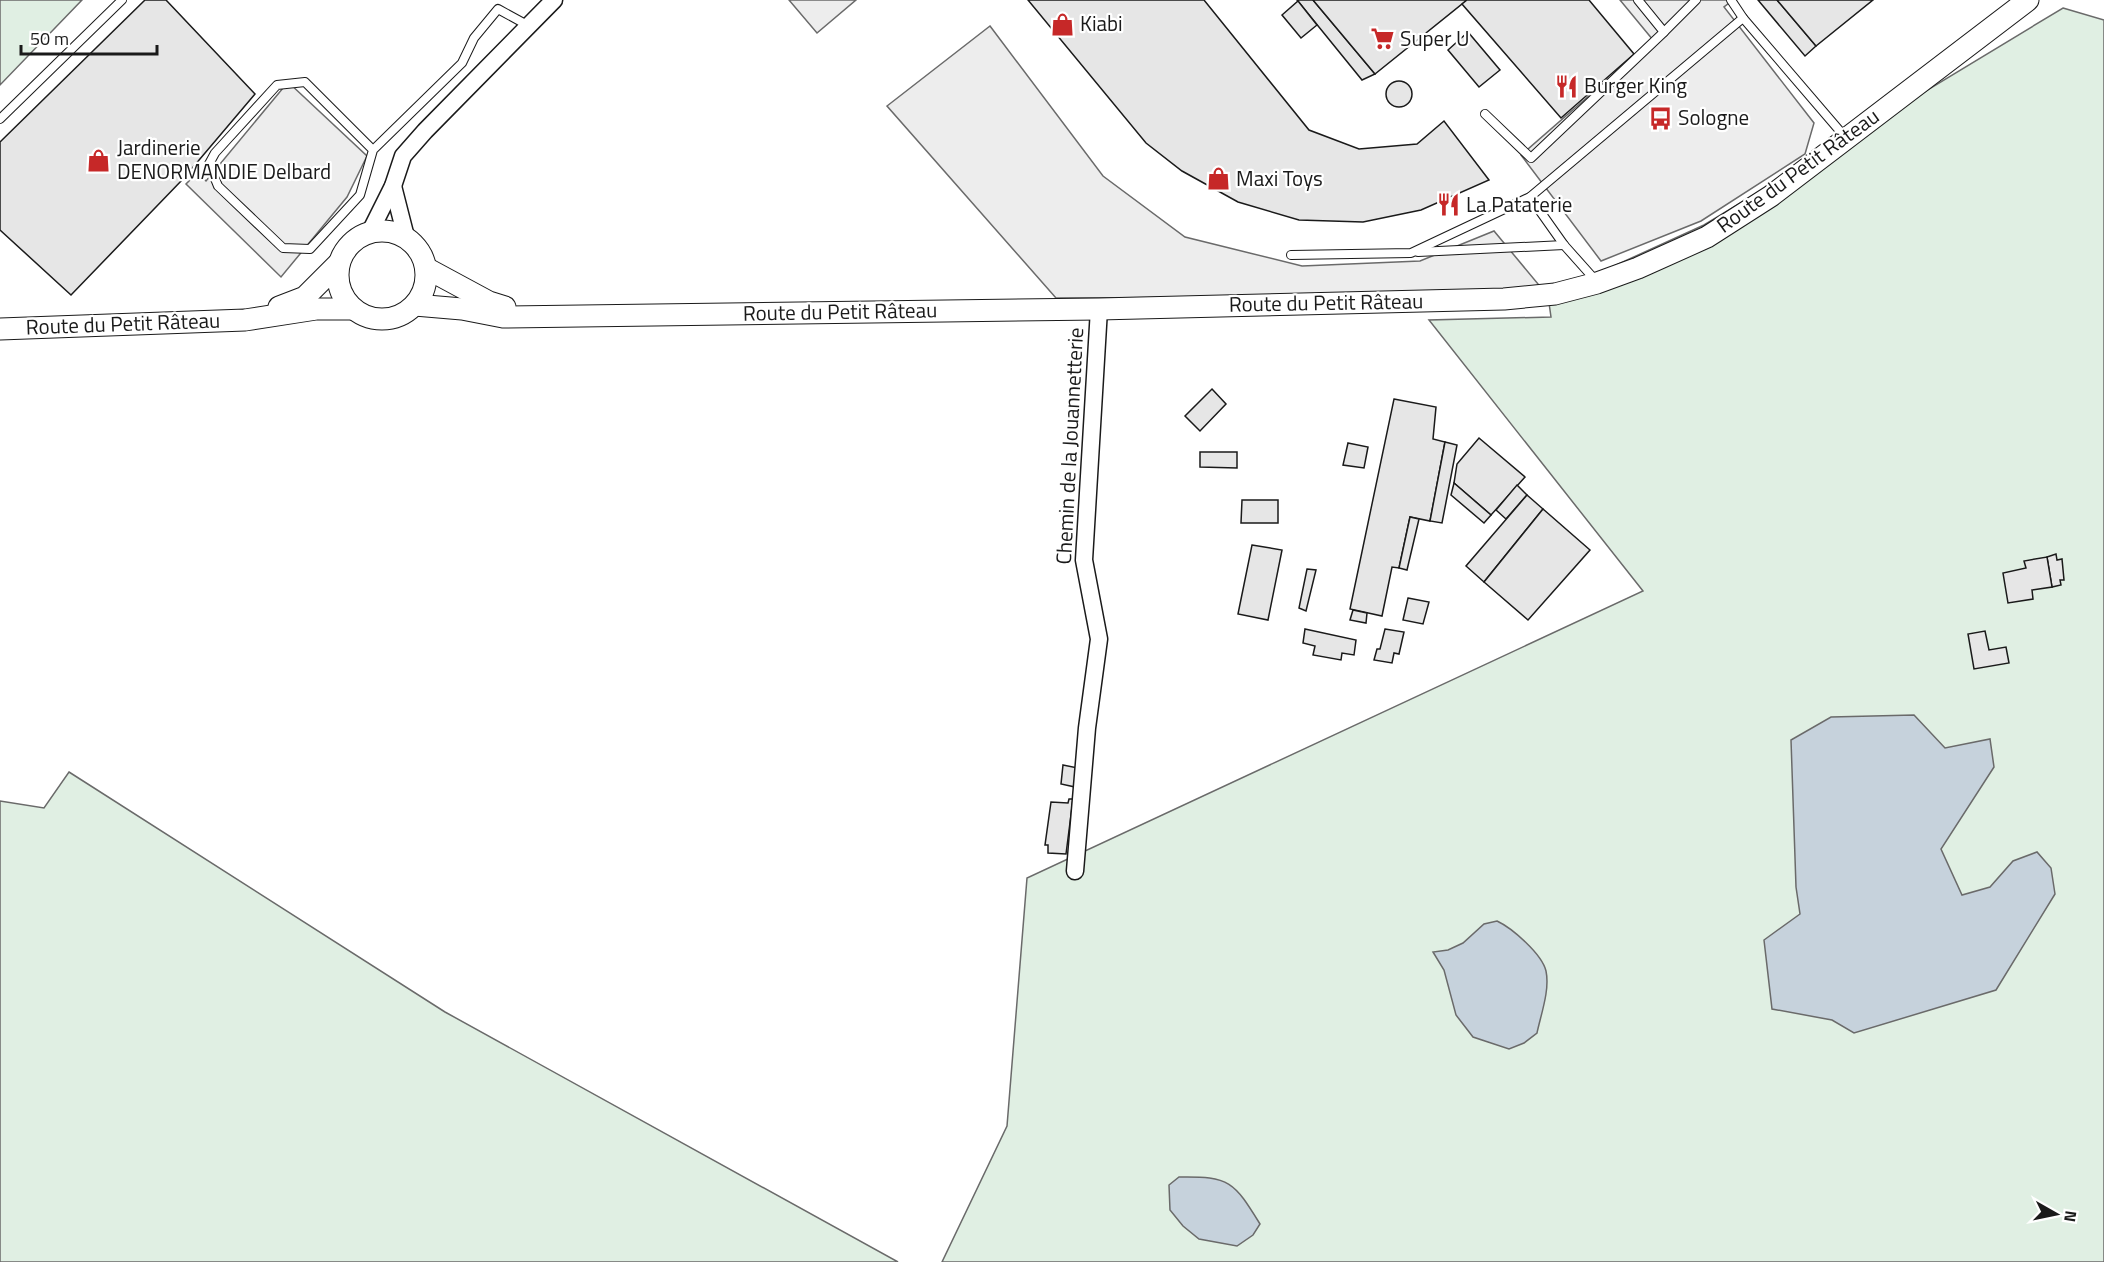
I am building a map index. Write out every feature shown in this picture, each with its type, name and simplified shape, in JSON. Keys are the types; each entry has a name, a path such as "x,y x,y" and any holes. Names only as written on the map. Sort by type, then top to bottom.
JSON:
{"street":[{"path":"369,232 393,186 403,156 554,0"},
{"name":"Route du Petit Râteau","path":"415,305 462,309 503,316 1099,309 1504,299 1555,294 1597,283 1638,268 1707,237 1771,196 2028,0"},
{"path":"393,186 406,237"},
{"path":"394,231 406,237 415,245 426,268 426,281 415,305 404,314 377,319 364,316 352,309 344,300 337,276 338,264 345,249 356,238 369,232 394,231"},
{"name":"Route du Petit Râteau","path":"245,320 305,297 338,264"},
{"name":"Route du Petit Râteau","path":"426,268 489,302 535,315"},
{"name":"Route du Petit Râteau","path":"1,331 245,320 316,309 352,309"},
{"name":"Chemin de la Jouannetterie","path":"1075,870 1087,728 1099,639 1084,560 1099,309"}],"lane":[{"path":"0,119 122,0"},
{"path":"1638,0 1664,32"},
{"path":"1485,114 1531,158 1695,0"},
{"path":"1731,0 1743,18 1845,138"},
{"path":"373,150 305,82 277,85 215,153 209,164 218,186 283,248 310,249 360,195 373,150 462,63 474,38 498,9 529,26"},
{"path":"1411,253 1530,197 1743,18"},
{"path":"1530,197 1564,245 1597,283"},
{"path":"1291,255 1411,253 1564,245"}],"green space":[{"path":"0,0 82,0 0,85"},
{"path":"2063,8 2104,20 2104,1262 942,1262 1007,1126 1027,878 1643,591 1429,320 1551,317 1548,296 1704,225"},
{"path":"69,772 445,1012 898,1262 0,1262 0,801 44,808"}],"shaded area":[{"path":"789,0 856,0 817,33"},
{"path":"1620,0 1733,0 1724,7 1814,123 1805,154 1701,221 1601,261 1521,155 1653,40"},
{"path":"990,26 1103,176 1185,237 1302,266 1420,261 1494,231 1548,296 1056,298 887,106"},
{"path":"288,82 367,156 347,197 281,277 186,184 197,173 206,181"},
{"path":"1914,715 1945,748 1990,739 1994,767 1941,849 1962,895 1990,887 2013,861 2037,852 2051,868 2055,894 1996,990 1854,1033 1832,1020 1772,1009 1764,940 1800,914 1796,887 1791,740 1831,717"},
{"path":"1497,921 1518,935 1533,950 1543,964 1547,978 1546,994 1537,1033 1524,1043 1509,1049 1473,1037 1456,1015 1444,970 1433,952 1448,950 1463,943 1484,924"},
{"path":"1179,1177 1210,1178 1229,1184 1244,1199 1260,1224 1253,1235 1237,1246 1199,1239 1183,1226 1170,1210 1169,1185"}],"building":[{"name":"Jardinerie DENORMANDIE Delbard","path":"145,0 166,0 255,94 183,179 71,295 0,230 0,142"},
{"path":"1028,0 1204,0 1309,130 1359,149 1417,144 1444,121 1489,180 1421,210 1363,222 1299,220 1238,202 1182,171 1146,143"},
{"path":"1297,0 1313,0 1375,74 1362,80"},
{"name":"Super U","path":"1313,0 1467,0 1375,74"},
{"name":"Burger King","path":"1467,0 1589,0 1634,54 1561,118 1462,4"},
{"path":"1758,0 1777,0 1816,46 1805,56"},
{"path":"1777,0 1873,0 1816,46"},
{"path":"1298,1 1317,25 1301,38 1282,15"},
{"path":"1468,32 1500,70 1479,87 1448,50"},
{"path":"1399,81 1409,84 1412,94 1409,104 1399,107 1389,104 1386,94 1389,84"},
{"path":"1212,389 1226,404 1200,431 1185,416"},
{"path":"1394,399 1436,407 1433,439 1445,442 1430,521 1410,517 1399,568 1392,567 1382,616 1350,609"},
{"path":"1479,438 1525,477 1491,515 1454,483 1457,464"},
{"path":"1445,442 1457,445 1442,523 1430,521"},
{"path":"1348,443 1368,447 1364,468 1343,465"},
{"path":"1200,452 1237,452 1237,468 1200,467"},
{"path":"1454,483 1491,515 1484,523 1451,495"},
{"path":"1517,485 1527,495 1506,519 1496,510"},
{"path":"1527,495 1543,509 1484,582 1466,566"},
{"path":"1242,500 1278,500 1278,523 1241,523"},
{"path":"1543,509 1590,550 1528,620 1484,582"},
{"path":"1410,517 1419,519 1407,570 1399,568"},
{"path":"1252,545 1282,550 1268,620 1238,614"},
{"path":"2056,554 2057,560 2062,559 2064,580 2060,580 2061,585 2052,587 2047,557"},
{"path":"2047,557 2052,587 2032,590 2033,599 2008,603 2003,573 2026,568 2024,561"},
{"path":"1307,569 1316,570 1306,611 1299,608"},
{"path":"1408,598 1429,602 1423,624 1403,620"},
{"path":"1353,610 1367,613 1366,623 1350,620"},
{"path":"1305,629 1356,640 1354,655 1342,653 1341,660 1313,655 1315,646 1303,643"},
{"path":"1385,629 1404,632 1399,654 1394,653 1392,663 1374,660 1377,649 1380,649"},
{"path":"1985,631 1989,650 2006,647 2009,663 1974,669 1968,634"},
{"path":"1063,765 1078,768 1075,787 1061,784"},
{"path":"1069,799 1073,799 1066,854 1048,853 1048,845 1045,845 1051,802 1068,803"}],"place":[{"name":"Kiabi","path":"1062,24"},
{"name":"Super U","path":"1382,39"},
{"name":"Burger King","path":"1566,86"},
{"name":"Sologne","path":"1660,118"},
{"name":"Jardinerie DENORMANDIE Delbard","path":"99,160"},
{"name":"Maxi Toys","path":"1218,179"},
{"name":"La Pataterie","path":"1448,205"}]}
